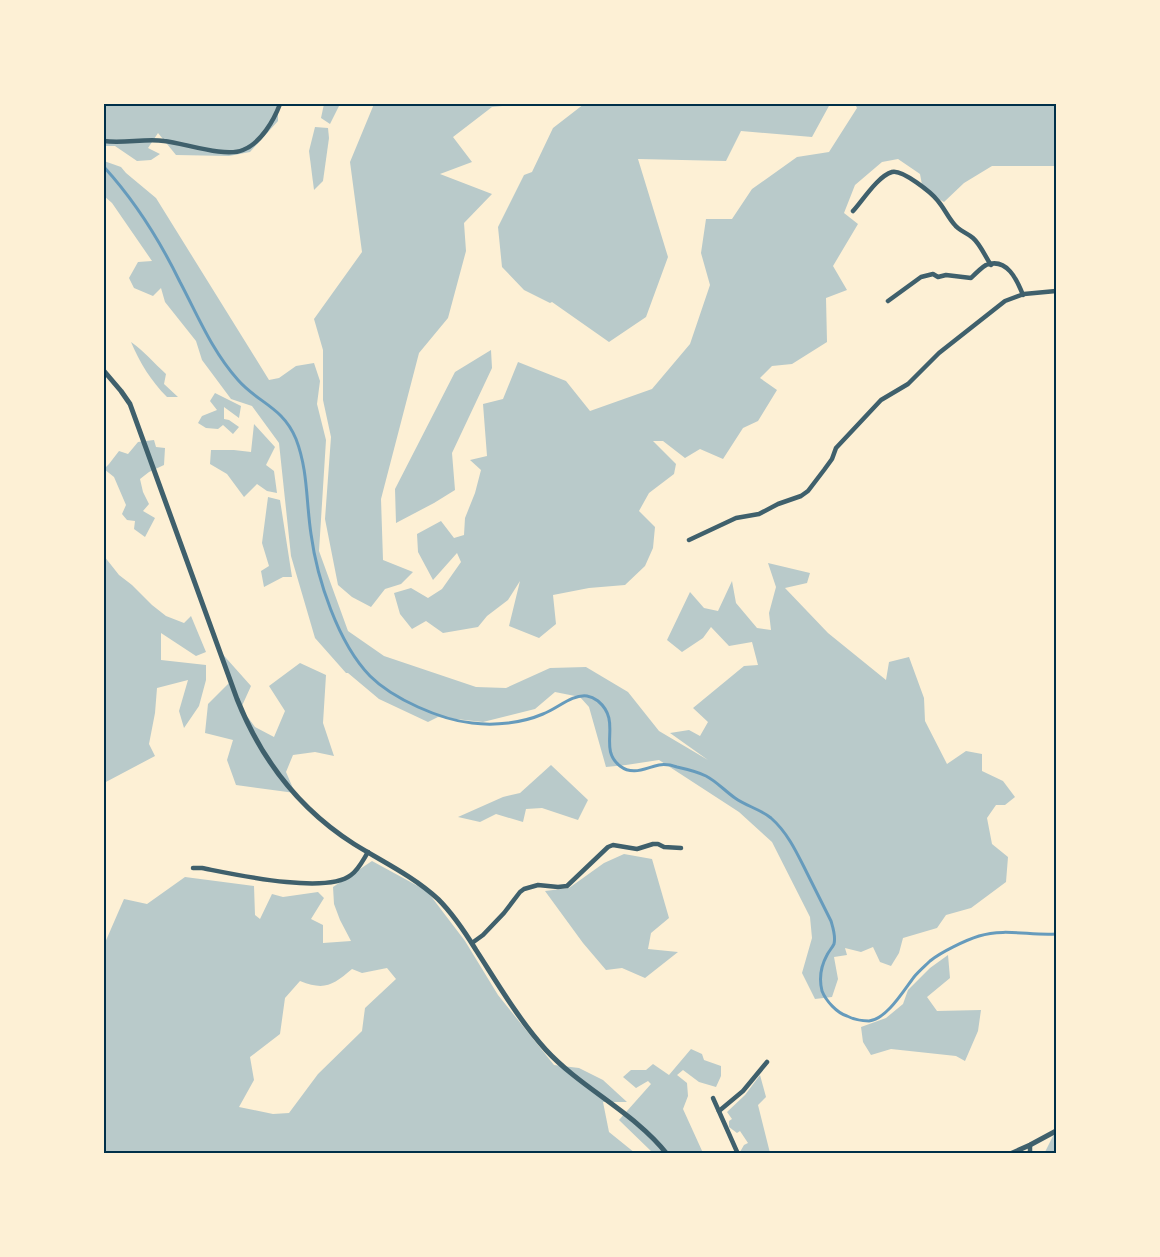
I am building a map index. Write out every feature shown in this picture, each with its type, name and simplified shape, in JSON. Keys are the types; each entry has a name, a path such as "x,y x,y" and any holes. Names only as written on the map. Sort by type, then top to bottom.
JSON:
{"street":[{"path":"104,141 162,140 219,151 244,150 272,124 280,104"},
{"path":"854,211 881,179 894,171 900,172 914,180 938,200 953,223 972,237 991,265"},
{"path":"888,301 921,277 933,274 938,277 946,275 971,278 986,266 996,264 1009,269 1023,295"},
{"path":"689,540 736,518 759,514 801,496 808,491 824,470 836,448 881,400 908,384 939,353 1005,301 1023,295 1056,291"},
{"path":"104,371 130,404 237,699 256,740 277,773 304,805 329,827 404,873 430,892 448,910 523,1020 547,1051 573,1075 638,1125 667,1154"},
{"path":"472,943 483,935 520,892 530,886 567,886 608,847 613,845 637,849 658,844 664,848 681,848"},
{"path":"193,868 275,882 325,882 342,880 351,875 360,866 368,852"},
{"path":"719,1111 743,1091 767,1062"},
{"path":"713,1098 738,1154"},
{"path":"1010,1154 1056,1131"},
{"path":"1030,1145 1030,1154"}],"shaded area":[{"path":"104,104 278,104 278,121 250,152 229,156 176,155 158,133 148,148 160,154 151,160 137,161 115,146 104,146"},
{"path":"324,104 340,104 330,124 321,118"},
{"path":"374,104 522,104 492,107 453,137 472,162 440,174 492,194 464,223 466,251 448,318 419,353 381,499 383,560 413,572 401,584 385,589 371,607 352,597 338,585 325,519 331,437 323,400 323,350 314,319 362,252 350,162"},
{"path":"584,104 830,104 812,137 741,131 726,161 638,159 668,257 646,317 609,342 552,302 524,290 502,267 498,227 524,175 532,172 553,128"},
{"path":"855,104 1056,104 1056,166 992,166 964,183 944,202 923,190 920,174 898,159 882,162 855,185 844,213 858,224 833,266 847,290 826,298 827,342 792,364 772,366 760,378 777,390 758,421 743,428 723,459 700,449 685,458 663,441 653,441 676,464 674,474 649,493 639,511 655,527 653,548 645,566 625,585 589,588 553,595 556,624 539,638 509,626 520,581 508,600 487,616 478,627 443,633 426,621 412,629 400,614 394,593 411,588 428,598 442,589 461,562 457,553 433,580 418,552 417,534 441,521 454,538 464,535 465,518 481,470 470,460 487,456 483,404 503,399 518,362 566,381 590,411 652,389 690,344 710,285 701,253 706,219 732,219 752,189 797,157 829,152 857,108"},
{"path":"315,127 328,128 329,138 323,181 314,190 309,151"},
{"path":"104,161 121,167 156,198 269,380 279,378 296,366 314,363 320,381 317,404 326,440 319,551 348,631 384,656 476,687 506,688 550,668 586,667 628,692 659,731 708,760 670,733 689,730 700,736 708,722 693,708 744,666 758,665 752,642 729,646 711,627 703,638 682,652 667,640 690,592 704,608 718,611 732,581 736,603 757,628 771,630 769,613 776,587 768,563 810,573 807,583 785,588 828,633 886,680 889,662 909,657 924,698 925,721 947,764 966,751 982,754 982,771 1003,781 1015,797 1005,805 996,805 987,818 992,844 1008,857 1006,882 971,908 946,915 937,928 903,938 899,953 891,966 880,962 873,947 861,952 845,948 847,955 834,957 838,979 832,997 815,999 802,973 812,938 810,917 772,842 739,812 659,760 606,767 589,707 580,697 555,692 535,709 483,722 438,717 428,722 379,699 346,673 315,638 291,556 279,443 252,406 231,399 202,360 196,341 165,302 161,288 153,296 134,288 129,278 138,262 152,261 112,203 104,196"},
{"path":"131,342 166,374 164,384 178,397 167,397 161,391 146,371"},
{"path":"491,350 492,368 452,453 455,490 396,523 395,489 455,372"},
{"path":"215,393 241,406 239,418 224,407 224,419 239,427 233,434 223,425 218,429 206,428 198,423 202,416 217,410 210,401"},
{"path":"254,424 275,447 266,465 274,471 277,493 267,491 257,484 244,497 227,474 210,464 211,450 251,452"},
{"path":"154,440 156,447 165,448 164,465 140,479 149,504 143,511 155,518 145,537 134,529 135,521 127,520 122,514 126,505 114,477 104,469 119,451 128,454 138,442"},
{"path":"268,497 280,500 292,577 283,577 264,587 261,571 269,566 262,543"},
{"path":"104,556 119,575 166,616 184,623 191,616 206,652 196,656 161,633 161,660 206,665 206,680 199,706 184,728 179,711 188,680 157,688 149,744 155,756 104,783"},
{"path":"218,649 251,686 241,708 255,727 274,737 285,711 269,686 300,663 326,675 323,723 334,756 315,752 293,755 286,772 295,793 236,785 227,760 233,740 205,733 208,704 229,683"},
{"path":"551,765 588,800 578,820 542,808 526,809 523,822 496,814 480,822 458,817 503,797 520,793"},
{"path":"624,854 652,859 669,918 651,933 648,949 678,952 645,978 622,968 606,970 545,891 569,888 604,863"},
{"path":"372,861 427,891 465,941 498,995 554,1065 579,1068 603,1080 627,1102 603,1102 609,1132 635,1153 104,1154 104,945 124,899 147,904 185,877 254,886 255,915 260,919 272,894 283,897 318,892 324,898 311,919 323,925 323,943 351,941 334,904 333,887","holes":["387,968 396,979 365,1008 362,1031 318,1074 289,1113 273,1114 239,1107 254,1080 250,1057 280,1034 285,998 300,981 322,986 334,982 352,969 362,973"]},
{"path":"948,955 950,978 927,997 937,1011 981,1010 978,1031 965,1061 956,1056 891,1049 871,1055 863,1042 861,1027 886,1018 903,1004 908,990 930,968"},
{"path":"691,1049 702,1054 704,1060 721,1066 721,1076 716,1087 699,1082 683,1070 677,1075 687,1083 688,1096 683,1109 703,1153 653,1153 619,1120 651,1084 648,1081 636,1088 623,1077 631,1070 646,1070 653,1064 669,1075"},
{"path":"760,1075 766,1097 758,1105 770,1153 741,1153 744,1145 748,1143 740,1131 737,1133 729,1127 729,1121 732,1119 727,1112 745,1095"},
{"path":"1056,1132 1056,1153 1044,1154 1054,1134"}],"waterway":[{"path":"104,167 126,194 155,237 220,357 238,380 277,412 291,428 303,462 314,552 331,610 348,646 359,662 370,676 391,693 446,718 481,724 526,720 548,712 576,697 592,697 605,709 609,717 610,751 613,759 620,766 634,771 666,765 696,772 710,778 739,801 767,815 792,844 831,921 835,941 822,968 822,991 829,1003 852,1018 869,1021 882,1015 889,1010 930,961 967,940 1008,932 1056,934"}]}
